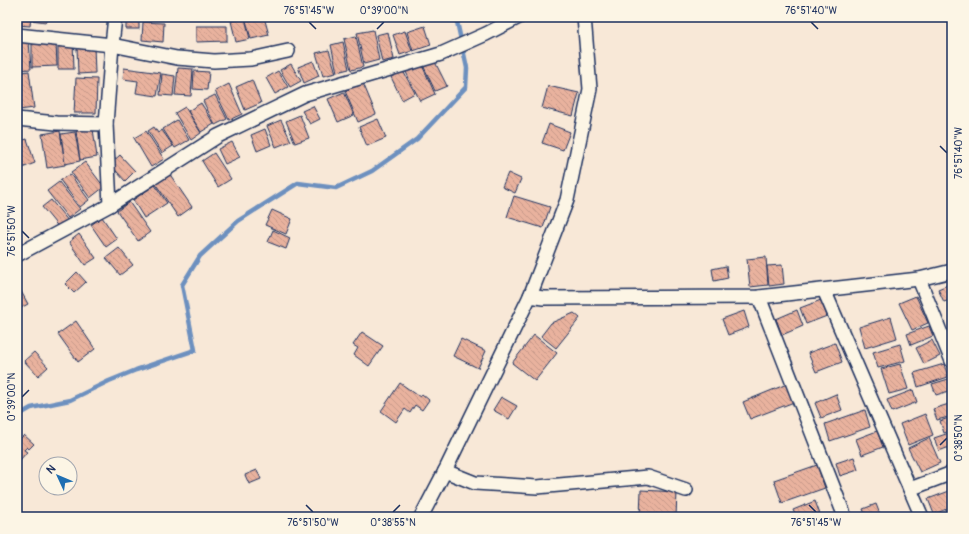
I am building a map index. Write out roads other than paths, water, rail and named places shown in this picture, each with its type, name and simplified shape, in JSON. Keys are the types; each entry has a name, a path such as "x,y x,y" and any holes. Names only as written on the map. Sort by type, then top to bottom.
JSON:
{"street":[{"path":"110,205 106,124 115,17"},
{"path":"17,256 110,205 218,136 305,94 441,54 486,34 519,17"},
{"path":"421,517 530,296 567,200 590,89 584,17"},
{"path":"17,35 112,45 177,58 214,61 251,59 288,51"},
{"path":"17,119 56,123 106,124"},
{"path":"530,296 543,298 759,297 919,279 952,271"},
{"path":"919,279 952,361"},
{"path":"824,290 922,517"},
{"path":"759,297 845,517"},
{"path":"445,471 475,483 537,487 648,477 686,490"},
{"path":"910,489 952,473"}],"waterway":[{"path":"17,416 31,408 70,400 136,370 195,350 182,285 200,256 238,221 298,183 336,188 372,171 417,139 466,87 467,68 456,17"}]}
